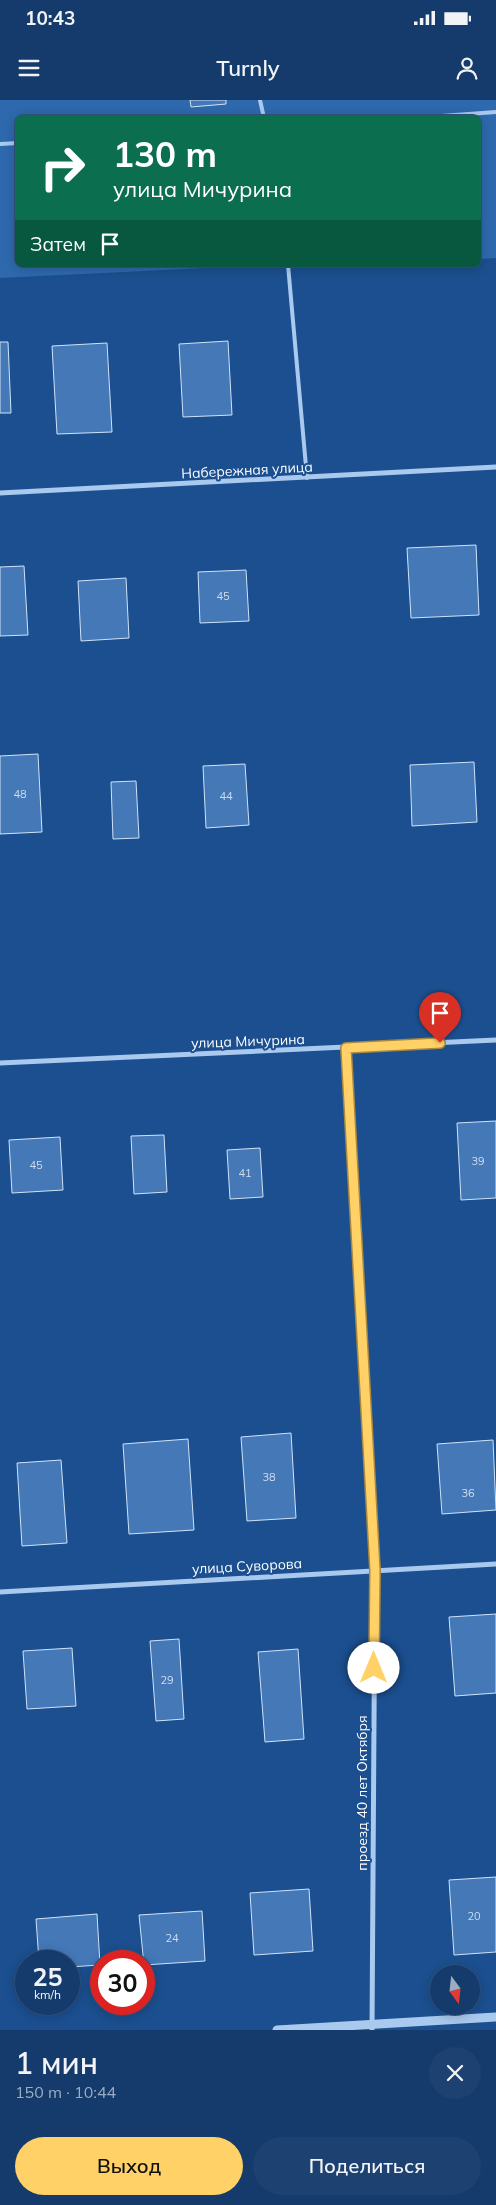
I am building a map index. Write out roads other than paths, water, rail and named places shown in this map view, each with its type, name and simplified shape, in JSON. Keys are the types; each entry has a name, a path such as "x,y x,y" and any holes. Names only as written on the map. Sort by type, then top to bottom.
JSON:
{"street":[{"name":"Набережная улица","path":"0,493 496,467"},
{"name":"улица Мичурина","path":"0,1063 496,1040"},
{"name":"проезд 40 лет Октября","path":"346,1048 375,1570 372,2027"},
{"name":"улица Суворова","path":"0,1592 496,1564"},
{"path":"277,2030 372,2027 496,2018"}],"lane":[{"path":"260,100 263,115"},
{"path":"455,115 496,112"},
{"path":"0,144 15,143"},
{"path":"288,267 307,478"}]}
